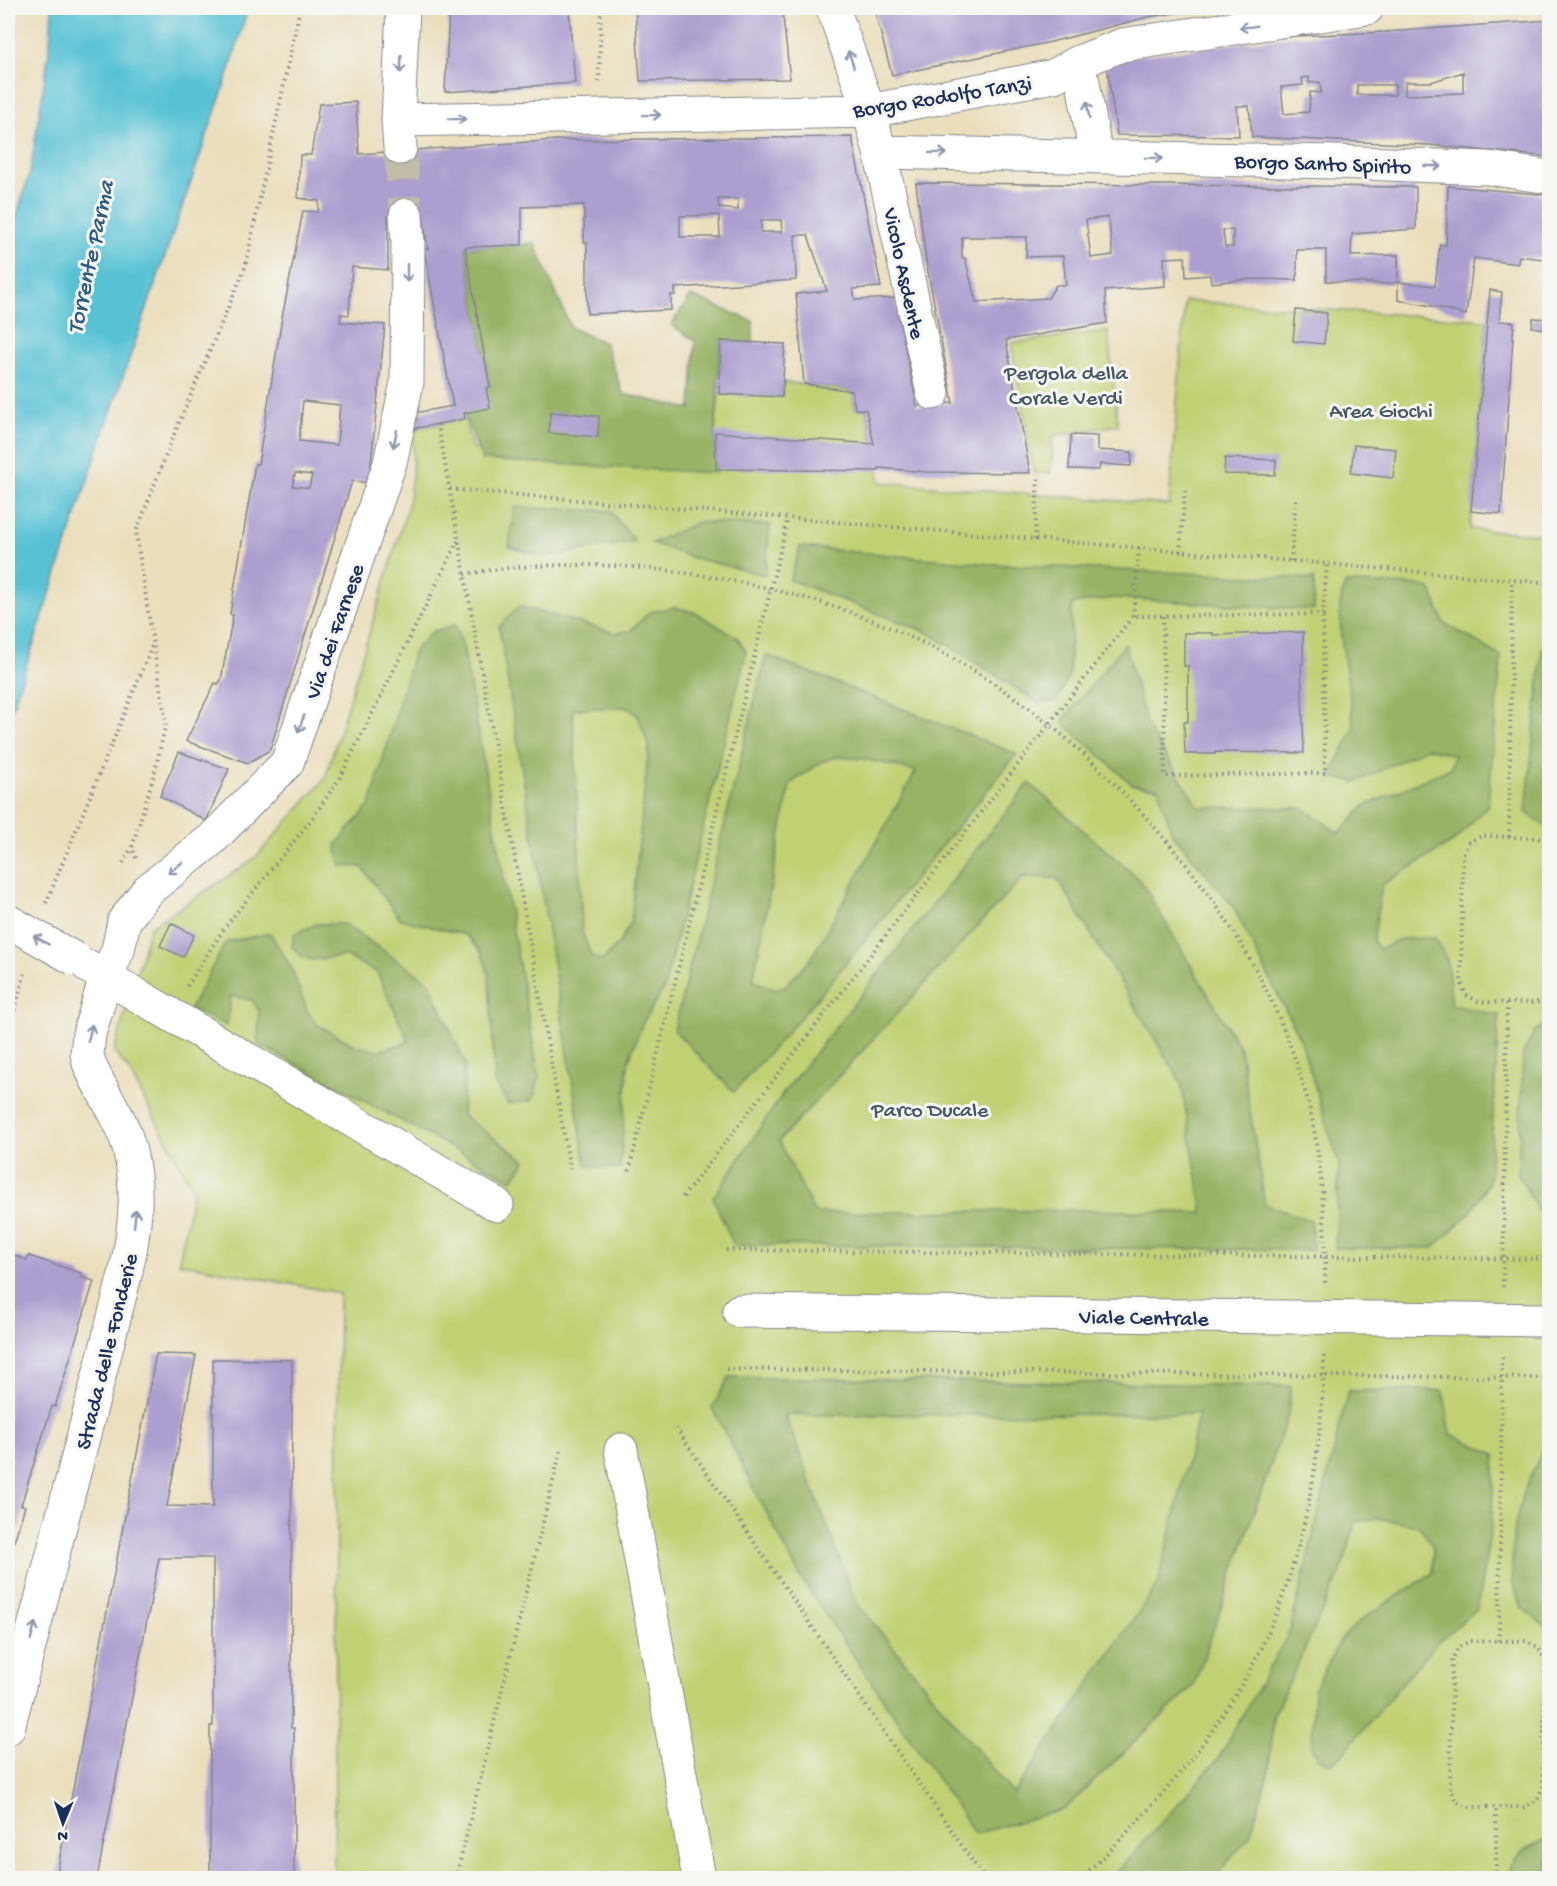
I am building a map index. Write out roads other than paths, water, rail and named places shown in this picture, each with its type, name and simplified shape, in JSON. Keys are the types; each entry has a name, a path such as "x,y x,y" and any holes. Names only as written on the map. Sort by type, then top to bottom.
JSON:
{"street":[{"name":"Borgo Rodolfo Tanzi","path":"403,8 399,134 598,116 868,111 1054,76 1079,62 1122,45 1367,8"},
{"name":"Vicolo Asdente","path":"832,8 880,152 933,393"},
{"path":"1072,66 1079,73 1083,82 1096,157"},
{"name":"Borgo Santo Spirito","path":"880,152 1337,162 1488,168 1550,177"},
{"name":"Via dei Farnese","path":"106,977 118,950 124,921 148,890 211,840 287,763 390,463 407,382 408,242 406,215"},
{"path":"8,921 497,1205"},
{"name":"Strada delle Fonderie","path":"8,1728 132,1241 136,1202 133,1163 123,1129 92,1071 87,1054 89,1034 106,977"},
{"name":"Viale Centrale","path":"739,1311 1550,1320"},
{"path":"621,1450 699,1878"}],"water":[{"name":"Torrente Parma","path":"52,8 248,8 230,69 99,446 8,721 8,243 30,173 50,45"}],"tunnel":[{"path":"400,148 406,215"}],"park label":[{"name":"Pergola della Corale Verdi","path":"1066,384"},
{"name":"Area Giochi","path":"1381,409"},
{"name":"Parco Ducale","path":"930,1108"}]}
